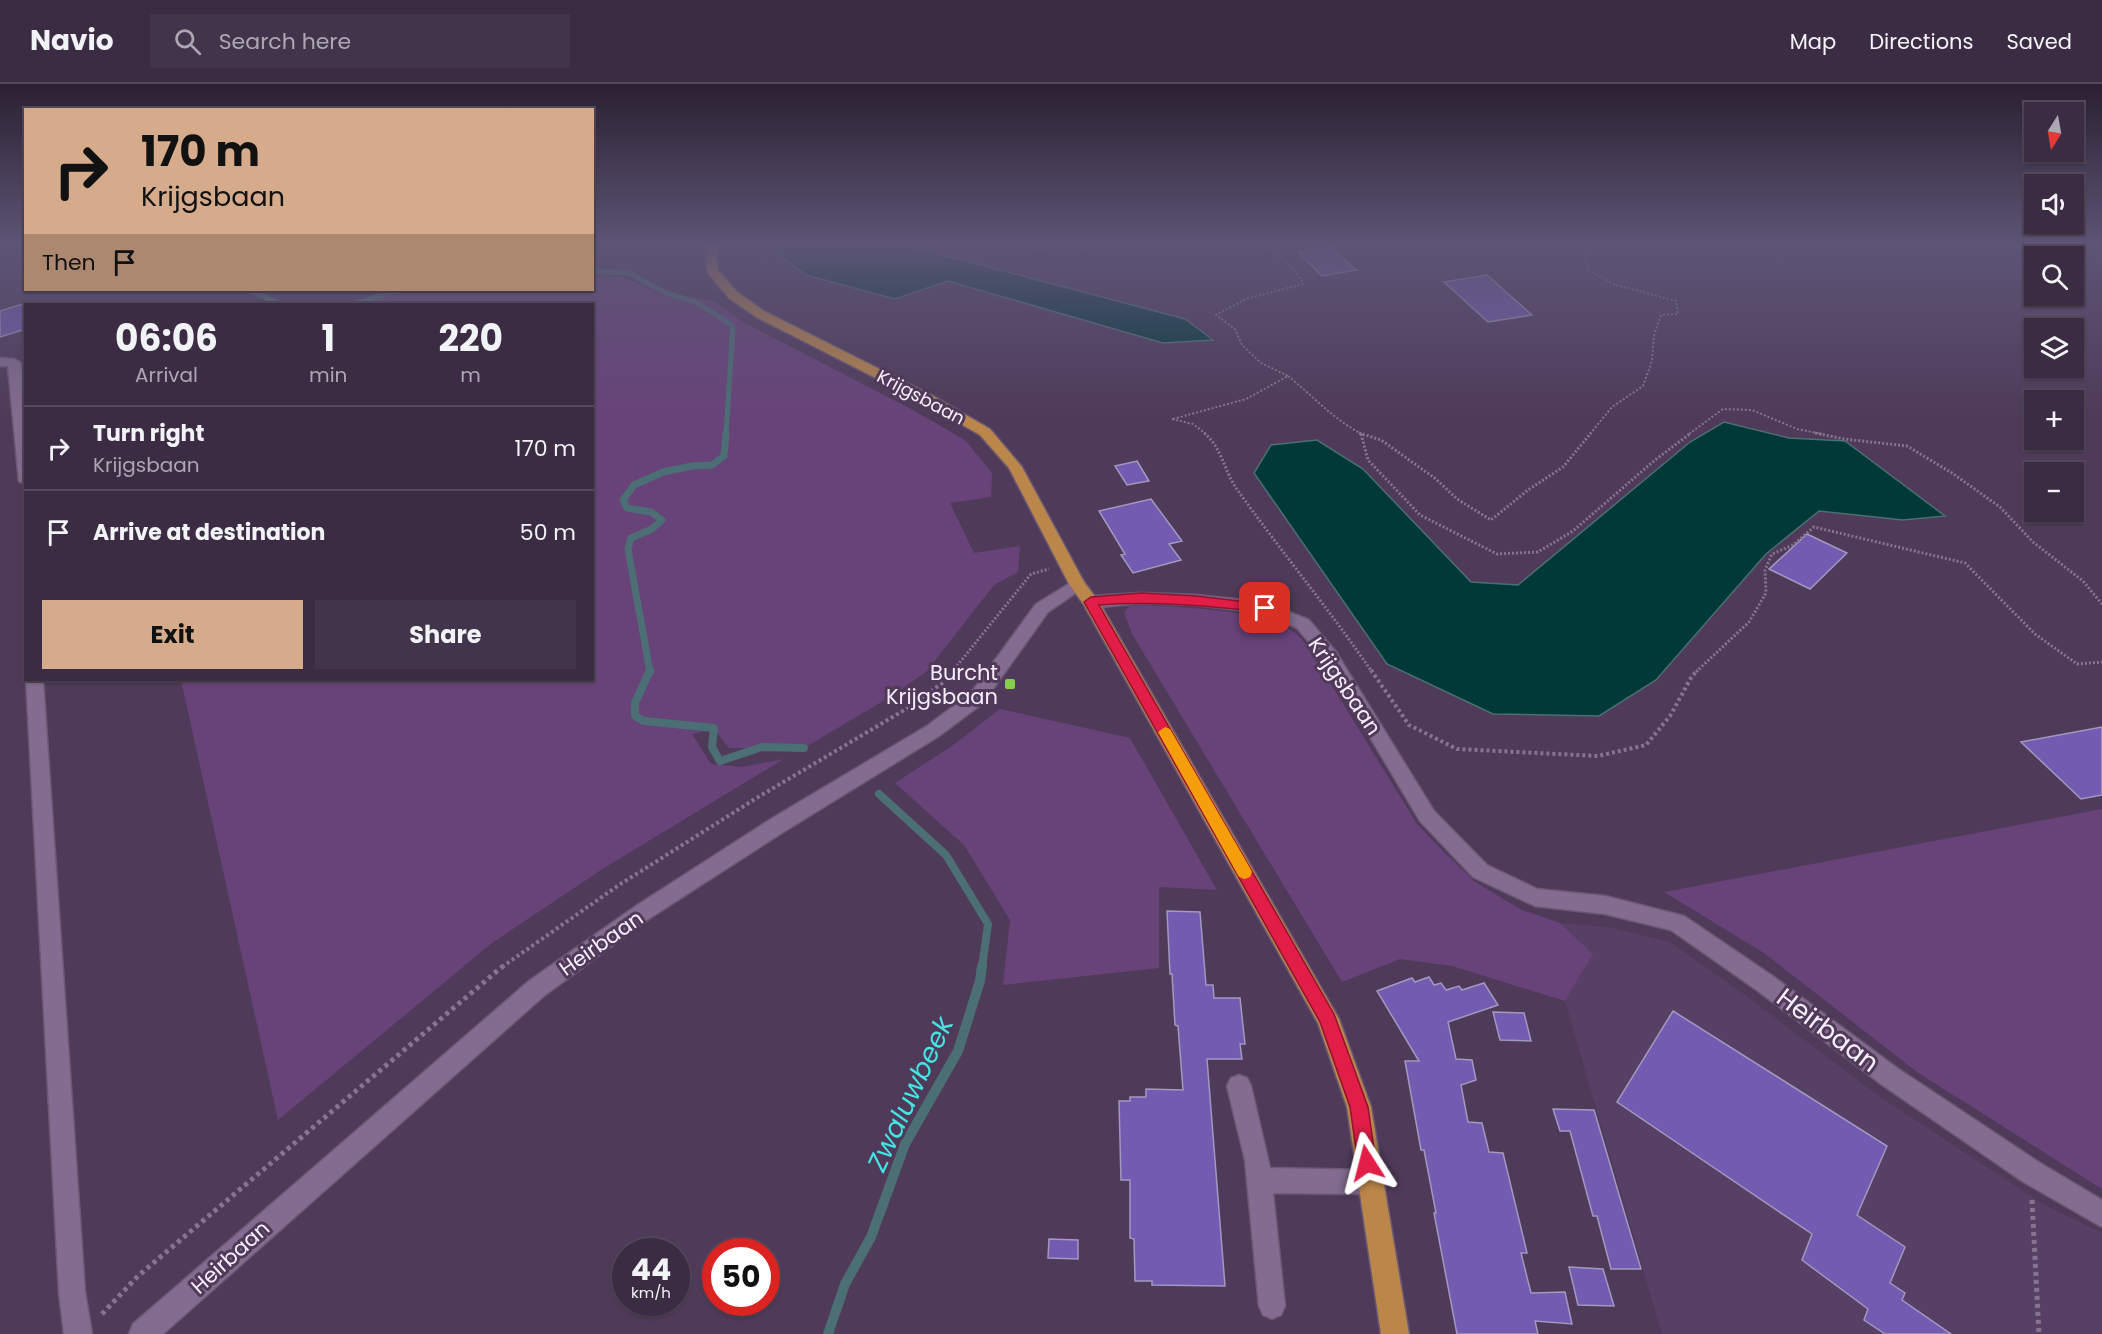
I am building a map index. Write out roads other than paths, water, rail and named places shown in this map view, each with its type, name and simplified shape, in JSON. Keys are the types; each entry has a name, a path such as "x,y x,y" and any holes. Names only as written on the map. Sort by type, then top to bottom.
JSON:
{"main road":[{"name":"Krijgsbaan","path":"742,301 760,314 928,399 985,432 1015,467 1077,584 1091,602 1328,1019 1359,1107 1395,1334"}],"street":[{"path":"0,362 14,363 24,462"},
{"name":"Heirbaan","path":"143,1334 537,988 643,912 778,825 933,731 977,698 1042,608 1077,584"},
{"name":"Krijgsbaan","path":"1091,602 1142,598 1196,600 1265,608 1303,624 1330,656 1427,816 1480,871 1535,897"},
{"path":"34,681 72,1292 78,1334"},
{"name":"Heirbaan","path":"1535,897 1605,905 1677,922 1766,984 1890,1076 2031,1172 2102,1214"},
{"path":"1239,1086 1257,1160 1272,1306"},
{"path":"1259,1180 1324,1183 1370,1182"}],"waterway":[{"name":"Zwaluwbeek","path":"358,303 363,301"},
{"name":"Zwaluwbeek","path":"694,301 733,326 726,434"},
{"name":"Zwaluwbeek","path":"650,671 628,549 631,538 652,529 662,520 651,512 627,508 623,500 634,485 663,472 692,466 712,465 724,456 726,433"},
{"name":"Zwaluwbeek","path":"650,671 635,703 635,716 644,721 714,728 712,747 720,761 762,747 804,748"},
{"name":"Zwaluwbeek","path":"879,794 946,855 988,924 982,967"},
{"name":"Zwaluwbeek","path":"828,1334 845,1284 871,1237 905,1144 958,1051 980,981 982,966"}],"place":[{"name":"Burcht Krijgsbaan","path":"1010,684"}]}
